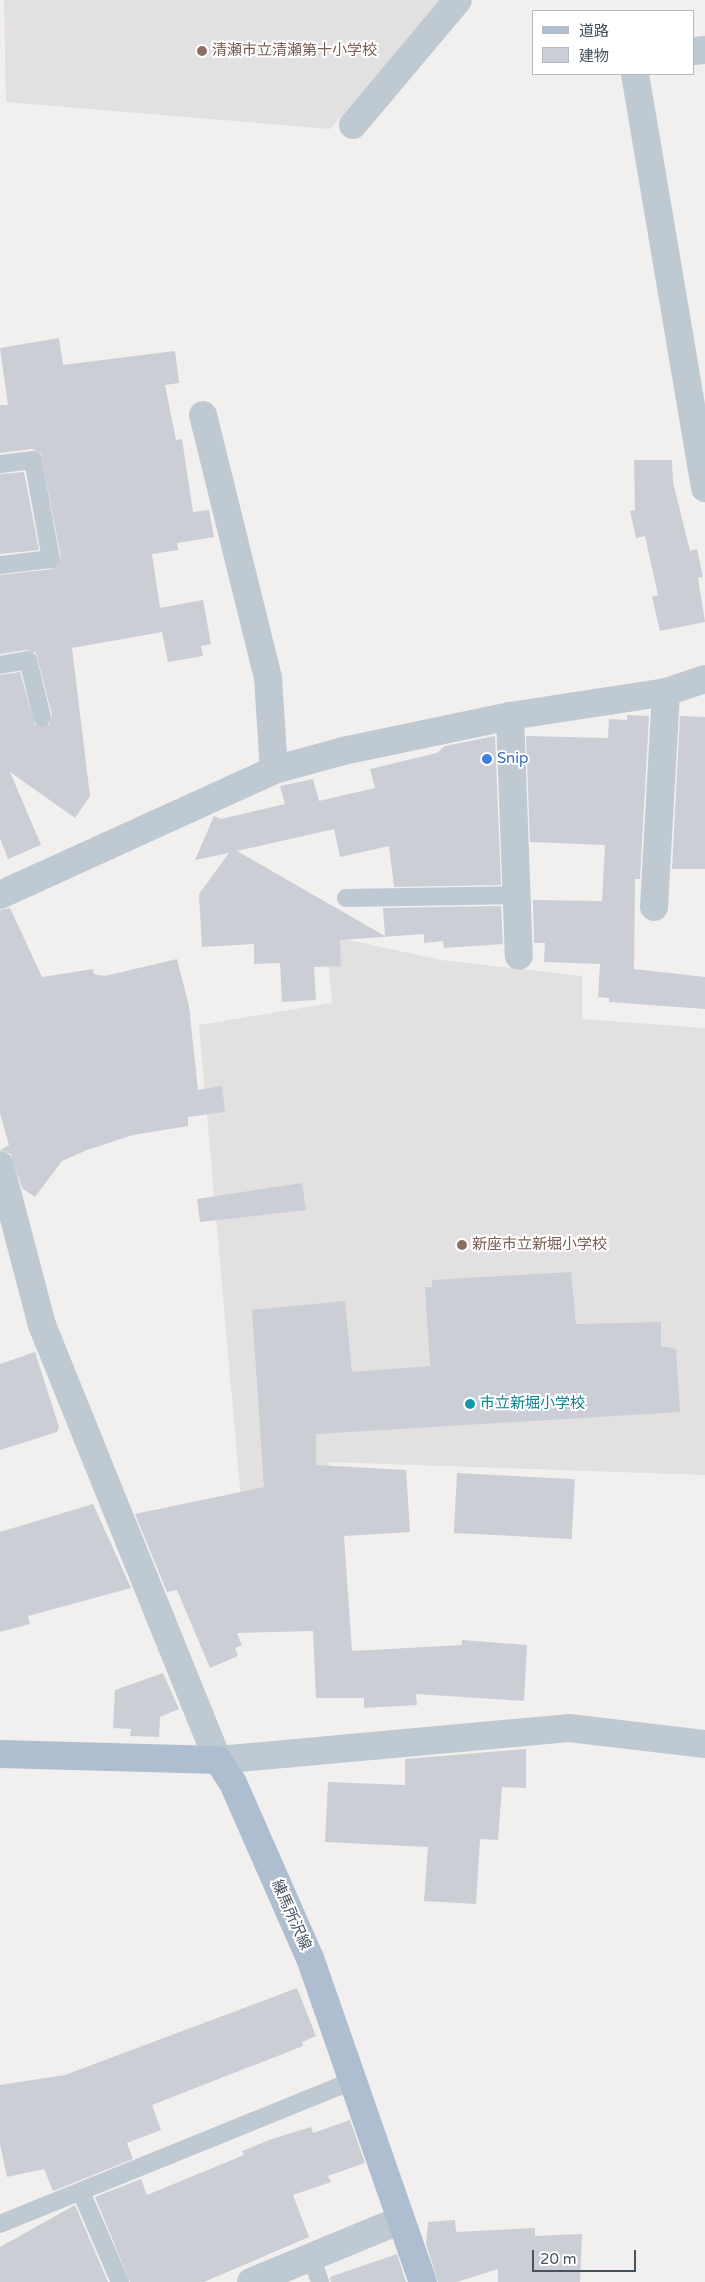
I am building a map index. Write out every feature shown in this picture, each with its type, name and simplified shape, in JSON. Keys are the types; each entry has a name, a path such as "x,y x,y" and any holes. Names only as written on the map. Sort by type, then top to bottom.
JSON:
{"main road":[{"path":"0,1754 218,1760"},
{"name":"練馬所沢線","path":"218,1760 233,1783 310,1958 423,2282"}],"street":[{"path":"353,125 458,0"},
{"path":"635,75 705,488"},
{"path":"203,415 268,678 274,770"},
{"path":"0,895 274,770 510,716 666,692 705,679"},
{"path":"654,907 666,692"},
{"path":"510,716 519,956"},
{"path":"0,1166 42,1325 218,1760 569,1728 705,1744"},
{"path":"251,2282 315,2270 402,2220"}],"lane":[{"path":"0,464 33,460 51,559 0,565"},
{"path":"0,665 28,660 42,717"},
{"path":"346,898 518,895"},
{"path":"0,2224 353,2082"},
{"path":"81,2192 120,2282"}],"shaded area":[{"name":"清瀬市立清瀬第十小学校","path":"4,0 444,0 330,129 6,102"},
{"name":"新座市立新堀小学校","path":"326,935 441,960 582,976 582,1019 705,1028 705,1475 329,1462 327,1537 245,1545 199,1025 332,1003"}],"building":[{"path":"59,338 63,365 175,351 179,383 165,385 176,440 182,439 193,512 209,510 214,537 177,543 178,550 152,554 160,608 203,600 211,644 201,646 203,656 168,662 162,632 72,648 90,796 75,818 10,772 41,845 8,859 0,838 0,675 20,672 35,725 49,725 52,715 36,653 27,650 0,654 0,575 53,569 61,558 41,454 32,449 0,453 0,405 8,405 0,348"},
{"path":"634,460 672,460 673,482 690,551 697,549 703,577 698,578 705,622 660,631 652,597 658,595 645,536 636,538 630,511 635,510"},
{"path":"24,472 39,550 0,554 0,474"},
{"path":"627,715 649,716 640,879 635,879 634,969 705,977 705,1009 609,1002 609,998 598,997 600,964 544,962 545,943 534,943 533,900 602,901 605,845 530,842 526,736 608,738 609,719 627,720"},
{"path":"680,716 705,717 705,869 672,869"},
{"path":"495,736 501,885 394,887 389,846 340,857 334,829 237,851 385,936 383,908 501,906 503,944 444,948 443,941 424,943 424,934 340,940 341,966 314,967 316,1000 282,1002 280,963 254,964 254,944 202,947 199,894 229,853 195,860 214,816 221,819 285,804 280,786 313,779 319,801 375,788 370,769 437,753 445,746"},
{"path":"10,908 42,977 93,969 94,974 105,976 177,959 189,1006 198,1090 222,1086 225,1112 188,1117 188,1126 133,1135 87,1150 62,1161 35,1197 22,1188 11,1154 0,1150 9,1145 0,1113 0,910"},
{"path":"302,1183 306,1210 200,1222 197,1199"},
{"path":"571,1272 576,1324 661,1322 661,1346 676,1349 680,1412 316,1434 316,1465 406,1470 410,1532 344,1536 352,1651 462,1645 462,1640 527,1645 524,1701 416,1694 417,1705 364,1708 364,1698 316,1698 313,1631 237,1633 242,1645 235,1648 238,1656 210,1668 177,1590 167,1592 135,1514 264,1487 252,1310 345,1301 352,1372 430,1366 425,1287 432,1287 432,1280"},
{"path":"35,1352 59,1427 57,1432 0,1450 0,1364"},
{"path":"457,1473 575,1479 572,1539 454,1533"},
{"path":"93,1504 131,1588 28,1616 30,1624 0,1632 0,1532"},
{"path":"163,1673 179,1709 160,1717 159,1737 130,1736 131,1729 113,1728 115,1690"},
{"path":"526,1749 526,1788 502,1787 498,1840 480,1839 476,1904 424,1901 428,1847 325,1842 328,1782 405,1785 405,1759"},
{"path":"297,1988 316,2036 302,2042 303,2046 152,2105 161,2130 127,2143 133,2159 53,2191 44,2169 7,2177 0,2144 0,2085 65,2075"},
{"path":"350,2120 365,2163 328,2176 331,2182 293,2195 309,2237 204,2282 130,2282 95,2197 141,2179 147,2195 244,2155 242,2151 272,2139 311,2127 313,2133"},
{"path":"75,2205 108,2282 0,2282 0,2247"},
{"path":"455,2220 456,2232 535,2228 535,2236 582,2234 580,2282 498,2282 498,2269 457,2282 438,2282 426,2244 428,2222"},
{"path":"397,2254 406,2282 331,2282 330,2277"}],"place":[{"name":"清瀬市立清瀬第十小学校","path":"202,51"},
{"name":"Snip","path":"487,759"},
{"name":"新座市立新堀小学校","path":"462,1245"},
{"name":"市立新堀小学校","path":"470,1404"}]}
